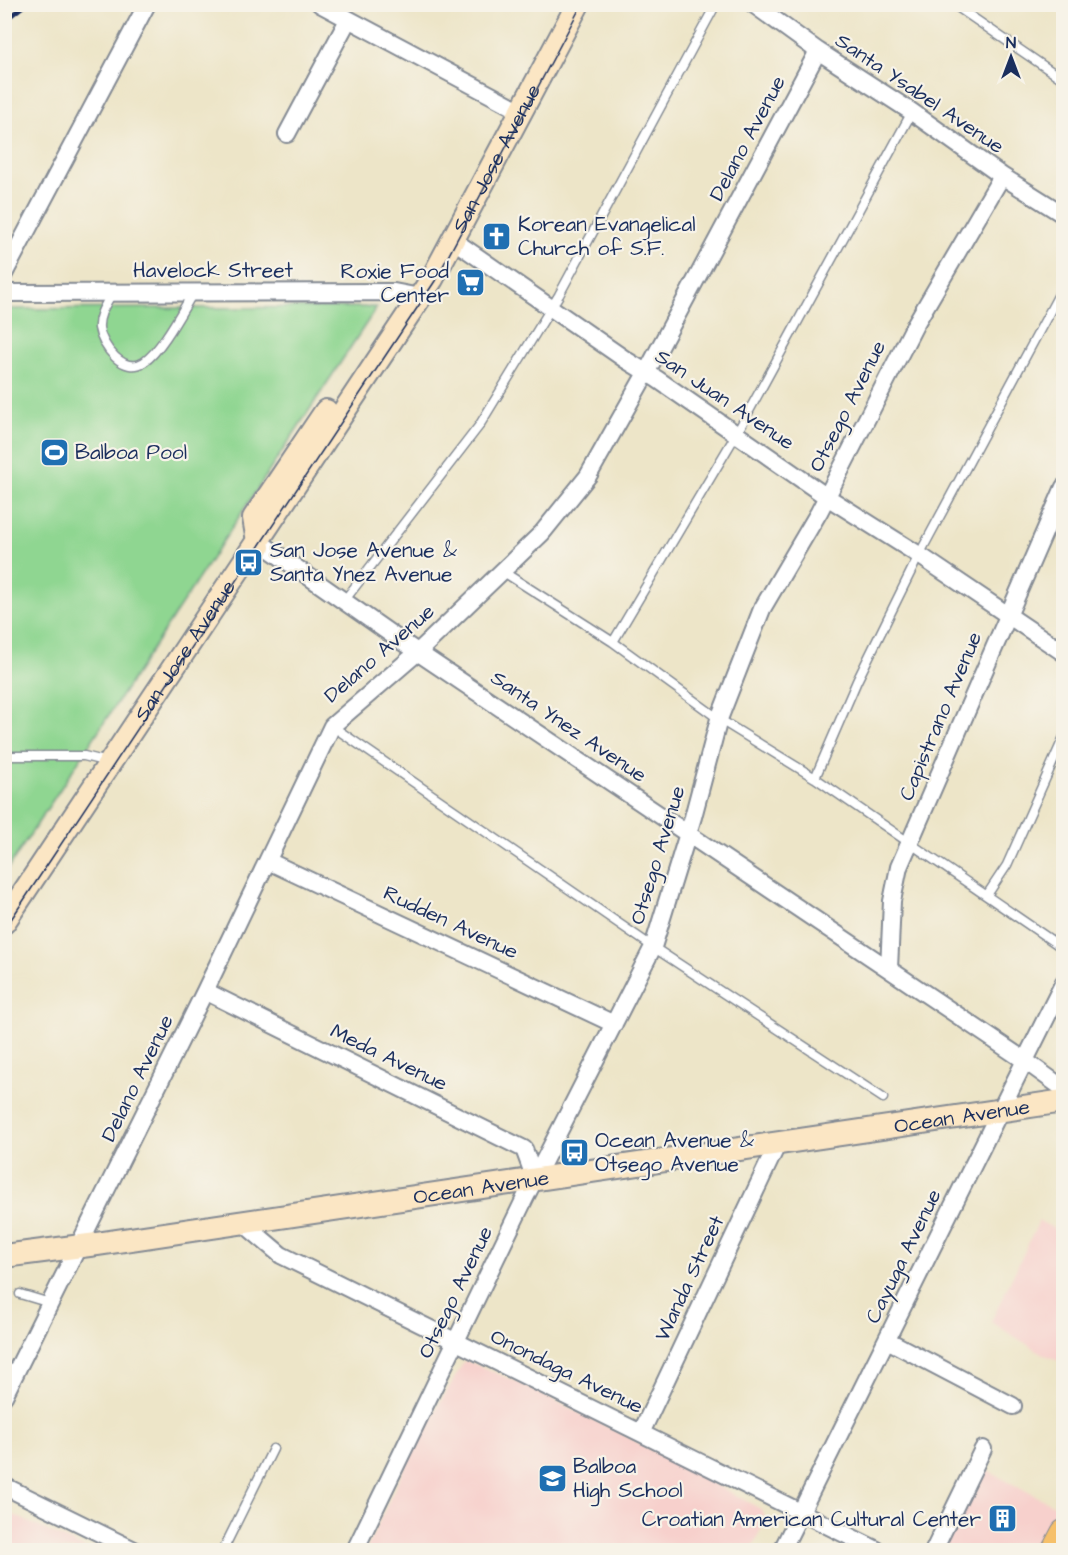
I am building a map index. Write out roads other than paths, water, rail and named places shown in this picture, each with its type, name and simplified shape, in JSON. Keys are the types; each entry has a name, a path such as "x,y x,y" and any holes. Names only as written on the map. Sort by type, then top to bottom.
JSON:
{"main road":[{"name":"San Jose Avenue","path":"4,922 420,297 453,240 578,4"},
{"name":"Ocean Avenue","path":"4,1256 1064,1101"},
{"path":"1055,1551 1064,1533"}],"street":[{"path":"4,274 147,4"},
{"path":"320,4 521,111"},
{"name":"Santa Ysabel Avenue","path":"753,4 1002,176 1064,215"},
{"path":"287,135 348,20"},
{"name":"Delano Avenue","path":"4,1396 205,991 332,726 418,652 542,532 588,476 647,372 818,51"},
{"name":"Otsego Avenue","path":"355,1551 535,1179 653,946 719,719 762,609 819,512 916,323 1002,176"},
{"name":"San Juan Avenue","path":"453,240 827,497 919,555 1064,653"},
{"name":"Havelock Street","path":"4,293 394,292 420,297"},
{"name":"Capistrano Avenue","path":"889,969 892,901 899,867 1064,487"},
{"name":"Santa Ynez Avenue","path":"258,541 344,602 1064,1089"},
{"name":"Rudden Avenue","path":"268,861 614,1024"},
{"name":"Cayuga Avenue","path":"782,1551 998,1111 1064,982"},
{"name":"Meda Avenue","path":"205,991 524,1149 535,1179"},
{"name":"Wanda Street","path":"641,1433 778,1143"},
{"name":"Onondaga Avenue","path":"242,1222 281,1255 877,1551"},
{"path":"887,1340 1013,1406"},
{"path":"934,1551 983,1449"},
{"path":"4,1486 134,1551"}],"lane":[{"path":"344,602 479,426 552,309 716,4"},
{"path":"953,4 1064,80"},
{"path":"612,642 736,434 912,112"},
{"path":"815,778 857,681 919,555 1064,285"},
{"path":"112,293 102,310 99,330 110,352 128,365 142,364 153,355 194,293"},
{"path":"502,571 612,642 719,719 815,778 1064,949"},
{"path":"332,726 653,946 883,1098"},
{"path":"987,895 1007,865 1064,737"},
{"path":"4,756 84,756 111,764"},
{"path":"20,1294 50,1303"},
{"path":"223,1551 273,1449"}],"tram line":[{"path":"4,930 435,281 582,4"}],"railway":[{"path":"4,7 7,4"},
{"path":"4,21 26,4"}],"place":[{"name":"Korean Evangelical Church of S.F.","path":"497,236"},
{"name":"Roxie Food Center","path":"470,283"},
{"name":"Balboa Pool","path":"54,452"},
{"name":"San Jose Avenue & Santa Ynez Avenue","path":"249,562"},
{"name":"Ocean Avenue & Otsego Avenue","path":"574,1152"},
{"name":"Balboa High School","path":"552,1478"},
{"name":"Croatian American Cultural Center","path":"1002,1519"}]}
